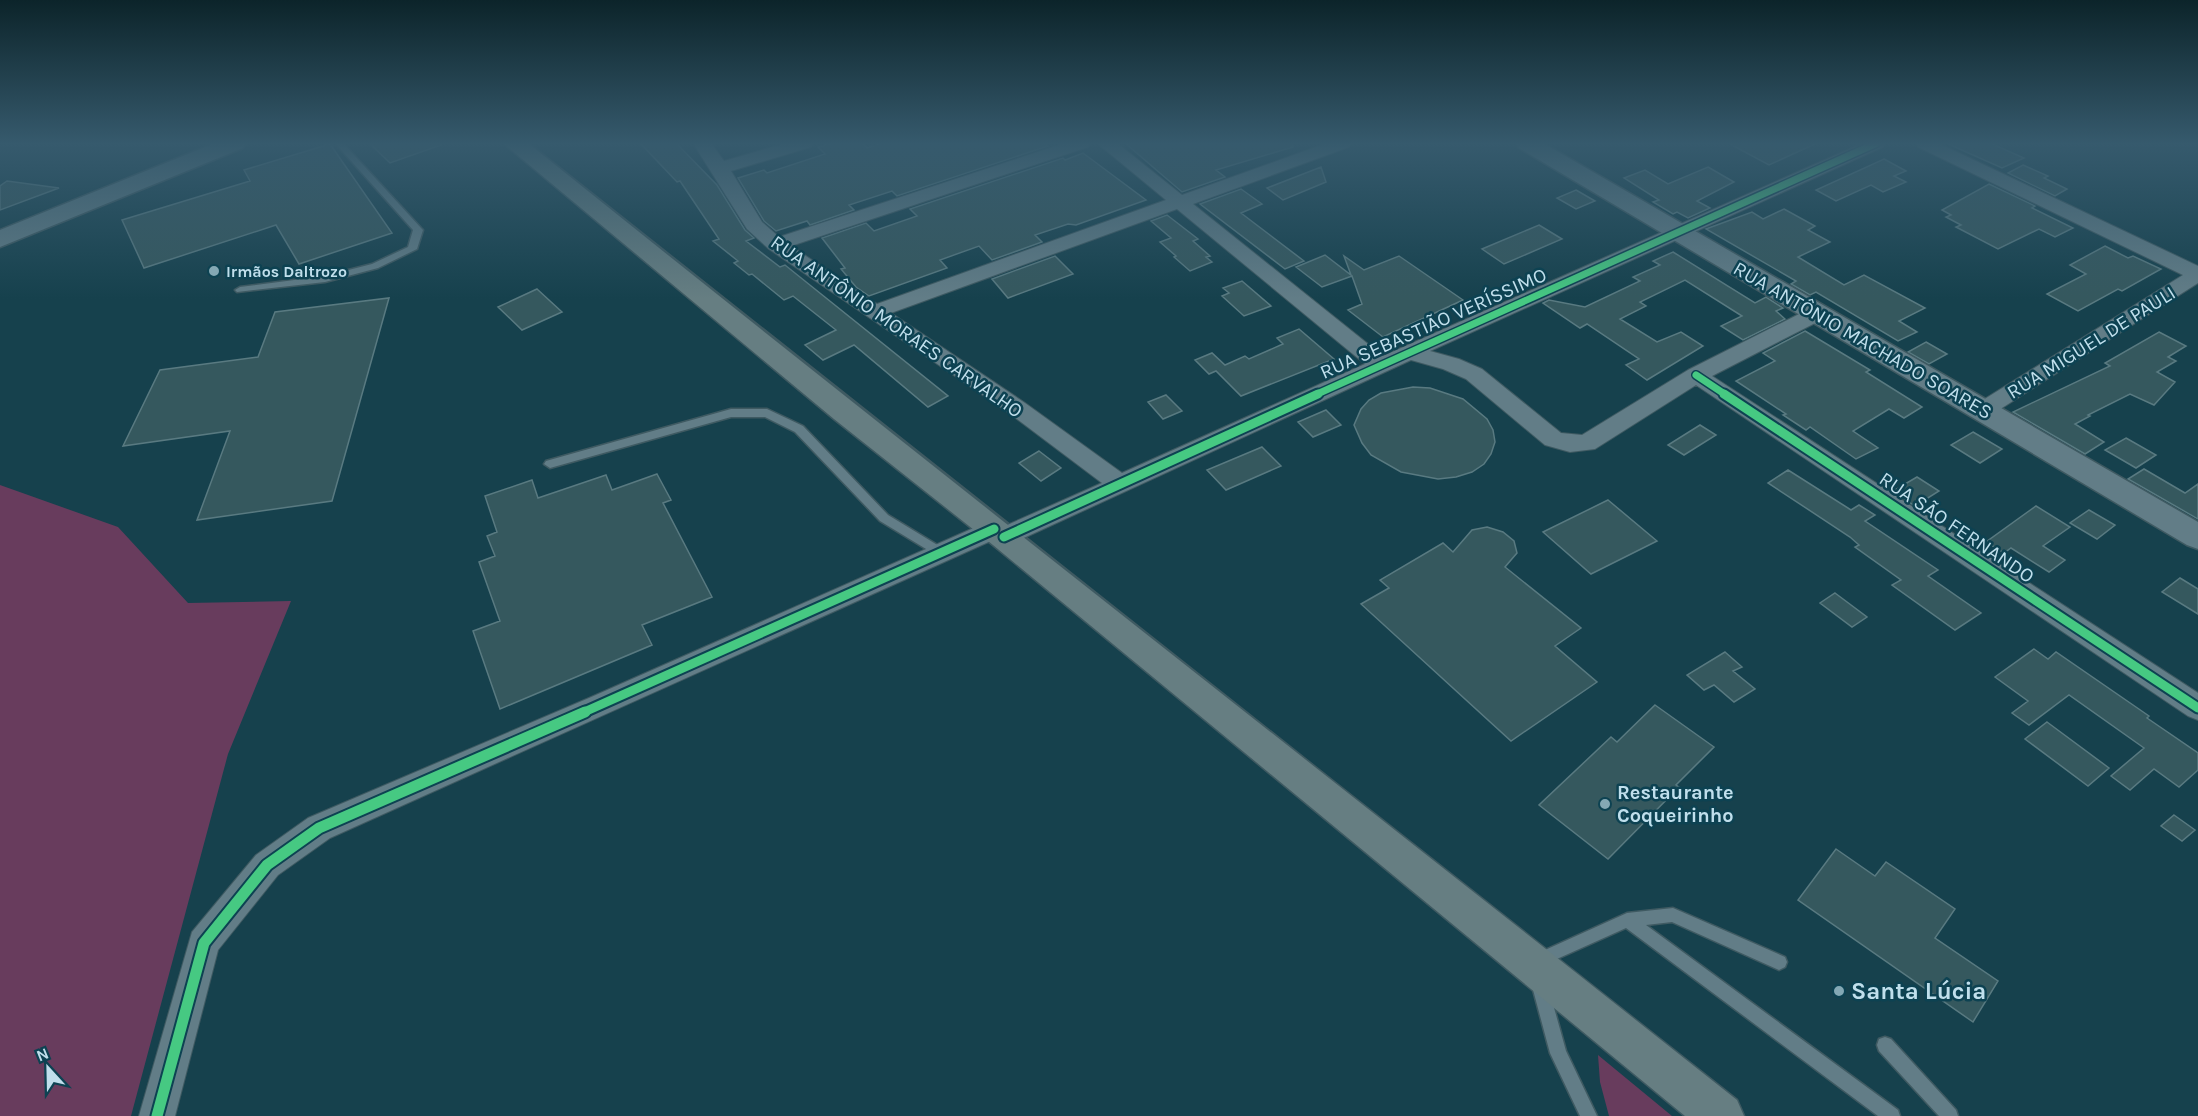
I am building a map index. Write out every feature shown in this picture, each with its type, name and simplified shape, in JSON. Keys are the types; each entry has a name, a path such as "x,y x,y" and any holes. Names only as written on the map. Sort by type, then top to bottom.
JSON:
{"main road":[{"path":"578,195 844,412 999,533 1721,1116"}],"street":[{"path":"0,238 106,195"},
{"name":"RUA ANTÔNIO MORAES CARVALHO","path":"736,195 754,225 776,244 1017,408 1120,484"},
{"path":"776,244 924,195"},
{"path":"1170,195 1381,365"},
{"path":"874,312 1197,195"},
{"name":"RUA ANTÔNIO MACHADO SOARES","path":"1617,195 2198,537"},
{"name":"RUA SEBASTIÃO VERÍSSIMO","path":"157,1116 204,943 267,865 319,828 599,706 940,552 999,533 1120,484 1408,352 1762,195"},
{"path":"2033,195 2198,274"},
{"name":"RUA MIGUEL DE PAULI","path":"1983,410 2198,274"},
{"path":"1408,352 1451,364 1474,374 1553,439 1569,444 1587,443 1696,375 1816,314"},
{"name":"RUA SÃO FERNANDO","path":"1696,375 2198,708"}],"lane":[{"path":"240,290 325,279 375,266 412,249 418,230 386,195"},
{"path":"550,464 731,413 767,413 799,429 884,518 940,552"},
{"path":"1588,1116 1558,1053 1533,963 1627,920 1673,915 1779,962"},
{"path":"1627,920 1892,1116"},
{"path":"1885,1045 1950,1116"}],"shaded area":[{"path":"0,485 118,527 188,603 291,601 228,754 131,1116 0,1116"},
{"path":"1598,1055 1672,1116 1609,1116 1600,1082"}],"building":[{"path":"0,195 40,195 0,210"},
{"path":"204,195 366,195 392,233 299,264 276,225 144,268 122,220"},
{"path":"689,195 723,195 745,230 754,238 746,241 780,267 785,265 948,396 928,407 854,345 823,360 805,345 836,330 793,296 784,300 752,274 749,275 734,263 738,261 713,241 719,239"},
{"path":"748,195 879,195 849,205 854,210 810,225 807,221 776,231 764,221"},
{"path":"952,195 1139,195 1146,200 1076,225 1068,224 1035,235 1042,242 992,260 979,246 940,260 947,268 869,296 856,287 841,269 845,268 822,238 866,223 874,231 917,216 910,209"},
{"path":"1224,195 1250,195 1262,204 1241,213 1304,261 1285,269 1200,204"},
{"path":"1276,195 1295,195 1283,200"},
{"path":"1564,195 1585,195 1595,201 1576,209 1557,198"},
{"path":"1651,195 1709,195 1697,201 1710,208 1688,218 1677,212 1673,214 1653,202 1659,200"},
{"path":"1825,195 1849,195 1836,201"},
{"path":"1969,195 2012,195 2035,206 2032,208 2073,228 2055,237 2039,229 1998,249 1956,227 1961,225 1946,217 1951,215 1942,210"},
{"path":"1784,209 1815,226 1808,230 1830,242 1798,257 1844,285 1864,275 1925,308 1899,321 1917,332 1898,341 1816,292 1810,295 1791,284 1796,281 1706,229 1752,212 1763,219"},
{"path":"1167,215 1198,239 1193,241 1210,256 1206,257 1212,262 1190,271 1174,257 1176,256 1160,242 1171,238 1151,221"},
{"path":"1539,225 1562,239 1504,264 1482,249"},
{"path":"2105,246 2128,258 2133,256 2161,269 2122,291 2118,289 2078,311 2047,294 2086,274 2070,265"},
{"path":"1673,252 1755,303 1766,297 1783,308 1776,311 1785,319 1743,340 1721,326 1742,316 1685,280 1640,302 1646,306 1620,319 1657,342 1681,332 1703,346 1647,380 1626,365 1639,359 1587,324 1580,328 1543,303 1549,300 1585,307 1640,281 1633,277 1660,265 1653,261"},
{"path":"1325,255 1351,275 1344,256 1364,270 1399,256 1463,300 1383,337 1348,310 1362,304 1352,276 1322,287 1296,267"},
{"path":"1055,256 1073,274 1008,298 992,279"},
{"path":"1242,281 1271,306 1244,316 1222,296 1229,293 1223,288"},
{"path":"537,289 562,312 522,330 498,307"},
{"path":"389,298 332,501 197,520 230,431 123,446 160,370 258,357 275,312"},
{"path":"1299,329 1334,359 1241,396 1216,371 1209,374 1195,360 1212,353 1225,365 1245,356 1249,359 1283,344 1277,338"},
{"path":"1805,331 1870,370 1866,372 1922,407 1904,418 1889,409 1853,431 1878,448 1856,459 1810,427 1806,430 1736,381 1775,361 1763,353"},
{"path":"2159,332 2186,346 2168,357 2176,361 2157,372 2175,382 2154,405 2130,394 2075,424 2104,442 2085,454 2013,412 2110,366 2105,363"},
{"path":"1926,342 1947,354 1929,364 1908,352"},
{"path":"1413,387 1430,388 1463,399 1487,419 1493,430 1495,442 1484,464 1472,472 1438,479 1401,472 1371,455 1362,443 1354,425 1361,409 1369,400 1381,393"},
{"path":"1166,395 1182,411 1163,419 1148,402"},
{"path":"1326,410 1341,425 1313,437 1298,422"},
{"path":"1700,425 1716,435 1684,455 1668,445"},
{"path":"1973,432 2002,449 1980,463 1951,445"},
{"path":"2126,438 2156,455 2136,468 2105,450"},
{"path":"1262,447 1281,466 1226,490 1207,470"},
{"path":"1039,451 1061,468 1041,481 1019,463"},
{"path":"2144,469 2185,493 2198,484 2198,519 2128,479"},
{"path":"1788,470 1851,510 1859,505 1875,515 1865,521 1938,570 1928,576 1981,613 1955,630 1892,585 1901,580 1855,547 1859,545 1850,537 1768,483"},
{"path":"657,474 671,500 663,503 712,597 642,625 652,645 500,709 473,631 500,621 479,562 495,556 487,536 497,532 485,496 532,480 538,498 606,475 612,490"},
{"path":"1917,477 1939,491 1915,506 1893,491"},
{"path":"1608,500 1657,541 1591,574 1543,532"},
{"path":"2036,506 2070,527 2043,546 2065,560 2049,572 2011,548 2004,553 1986,542"},
{"path":"2089,510 2115,525 2097,539 2070,523"},
{"path":"1487,527 1503,532 1514,541 1517,553 1505,567 1581,628 1555,646 1597,682 1511,741 1361,604 1389,588 1380,580 1443,543 1453,552 1472,530"},
{"path":"2180,578 2198,589 2198,614 2162,592"},
{"path":"1835,593 1867,617 1852,627 1820,603"},
{"path":"2034,649 2048,659 2056,652 2149,716 2147,718 2198,753 2198,770 2179,787 2154,769 2130,790 2111,776 2144,748 2069,695 2029,725 2012,713 2028,701 1995,677"},
{"path":"1725,652 1742,667 1733,671 1755,689 1734,702 1714,685 1704,690 1687,675"},
{"path":"1655,705 1714,747 1676,785 1679,787 1608,859 1539,805 1611,737 1617,742"},
{"path":"2047,722 2109,768 2088,786 2025,739"},
{"path":"2174,815 2195,830 2182,841 2161,826"},
{"path":"1836,849 1875,876 1886,862 1955,909 1935,938 1998,981 1973,1022 1798,900"}],"cycle path":[{"path":"1004,537 1761,195"},
{"path":"1696,375 2198,708"},
{"path":"157,1116 204,943 267,865 319,828 599,706 994,529"}],"place":[{"name":"Irmãos Daltrozo","path":"214,271"},
{"name":"Restaurante Coqueirinho","path":"1605,804"},
{"name":"Santa Lúcia","path":"1839,991"}]}
